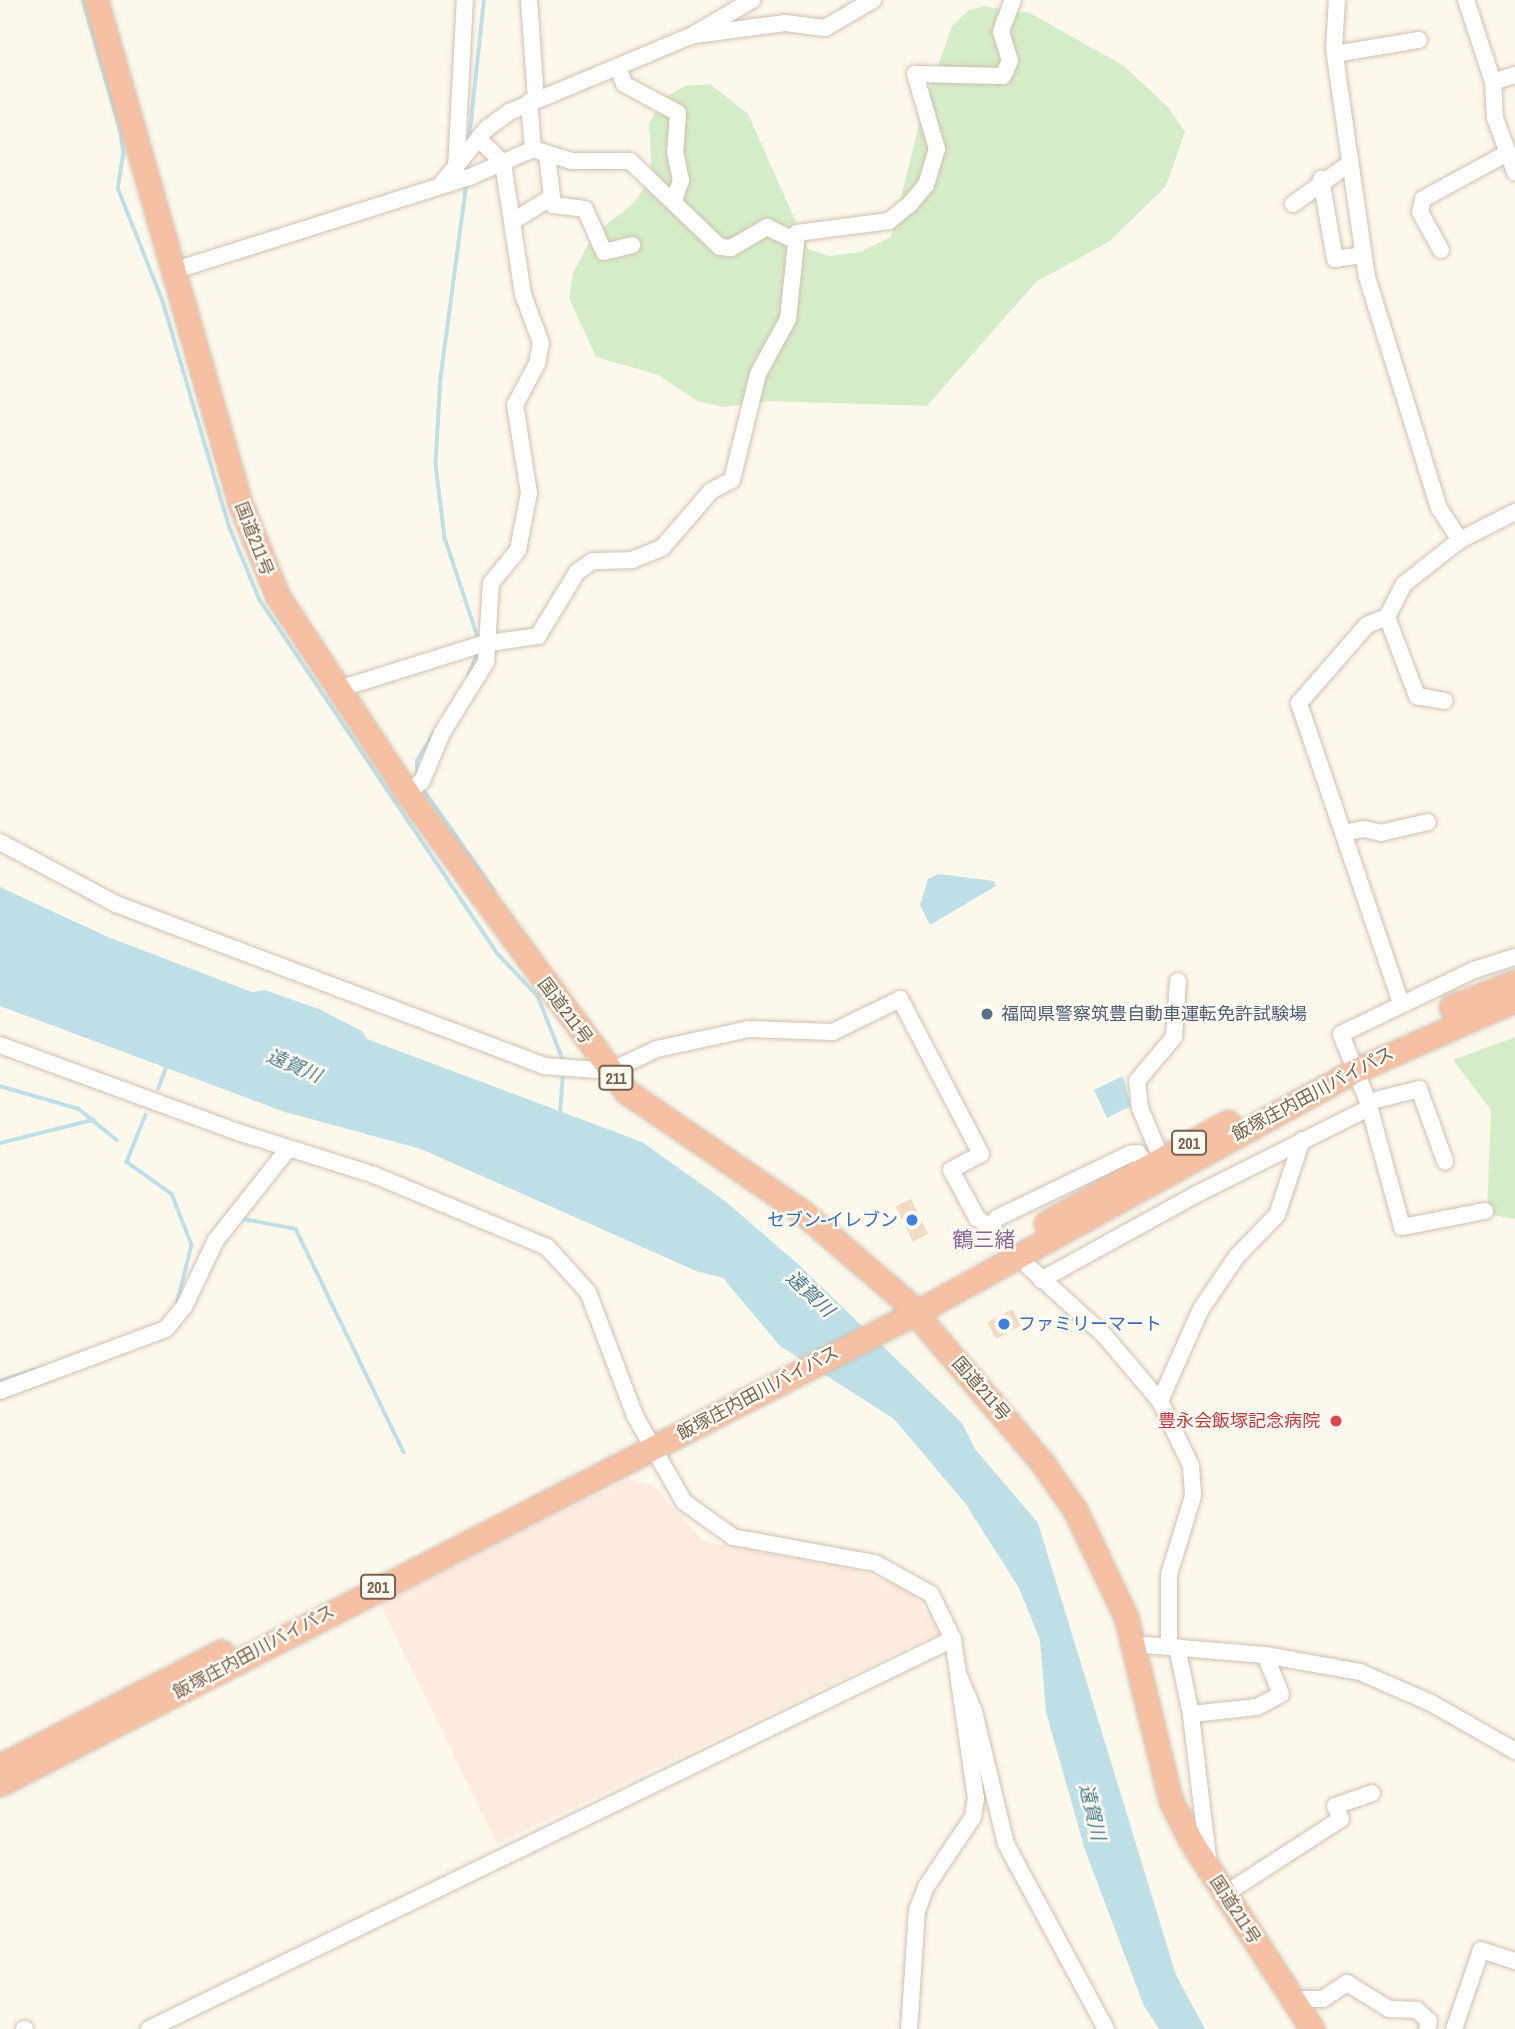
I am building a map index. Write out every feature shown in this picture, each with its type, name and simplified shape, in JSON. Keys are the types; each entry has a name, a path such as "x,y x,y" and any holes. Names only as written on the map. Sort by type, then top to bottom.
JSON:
{"highway":[{"name":"国道211号","path":"96,0 255,547 278,597 336,690 414,787 610,1071 644,1108 800,1211 910,1308 984,1390 1075,1510 1112,1582 1133,1644 1171,1801 1210,1872 1312,2029"},
{"name":"飯塚庄内田川バイパス","path":"910,1308 1154,1162 1515,982"},
{"name":"飯塚庄内田川バイパス","path":"0,1786 31,1760 910,1308 1351,1065 1515,1000"},
{"path":"0,1765 31,1760"}],"street":[{"path":"463,172 473,133 465,0"},
{"path":"529,0 532,101 549,199 553,205 585,209 604,252 632,245"},
{"path":"463,172 473,133 532,101 691,36 752,0"},
{"path":"691,36 785,23 825,28 873,0"},
{"path":"336,690 482,644 546,631 577,572 593,561 632,560 662,548 711,491 732,480 758,374 788,319 794,240 810,228 889,221 910,204 926,185 937,149 915,74 1003,76 1010,61 1001,31 1013,0"},
{"path":"1337,0 1335,54 1363,255 1439,509 1460,540"},
{"path":"1466,0 1493,82 1495,118 1515,172"},
{"path":"1335,54 1419,40"},
{"path":"618,68 624,84 670,104 678,113 675,152 681,180 674,200"},
{"path":"1493,82 1515,75"},
{"path":"414,787 442,733 486,662 482,644 491,583 518,550 529,493 515,405 541,353 523,294 514,220 503,163 473,133"},
{"path":"173,271 438,186 463,172 540,152 630,161 674,200 720,247 731,248 768,227 794,240"},
{"path":"1441,250 1420,212 1423,199 1507,153"},
{"path":"1293,204 1321,179 1350,163"},
{"path":"1321,179 1335,259 1363,255"},
{"path":"514,220 549,199"},
{"path":"1401,1003 1299,703 1367,625 1387,617 1404,584 1460,540 1515,512"},
{"path":"1387,617 1418,696 1445,701"},
{"path":"1343,833 1364,829 1381,833 1428,822"},
{"path":"0,842 116,904 544,1066 610,1071 656,1049 749,1029 833,1032 900,999 981,1154 951,1170 977,1218 993,1228 997,1218 1130,1154 1138,1153 1154,1162"},
{"path":"1485,1211 1402,1227 1368,1106 1340,1042 1346,1028 1515,957"},
{"path":"1154,1162 1140,1108 1137,1082 1174,1037 1178,981"},
{"path":"0,1045 289,1149 374,1175 502,1226 563,1260 588,1292 648,1442 684,1502 708,1523 733,1537 852,1557 908,1578 931,1594 953,1639 976,1798 973,1817 926,1887 917,1910 909,2029"},
{"path":"1041,1280 1368,1106 1419,1089 1445,1161"},
{"path":"1160,1401 1201,1308 1237,1256 1277,1215 1302,1140"},
{"path":"0,1391 166,1329 184,1307 216,1240 289,1149"},
{"path":"1029,1267 1104,1335 1160,1401 1179,1434 1193,1481 1169,1575 1173,1646 1191,1714 1210,1872"},
{"path":"149,2029 953,1639"},
{"path":"1133,1644 1265,1655 1383,1679 1515,1751"},
{"path":"1191,1714 1257,1707 1281,1693 1265,1655"},
{"path":"957,1674 974,1711 1006,1844 1106,2029"},
{"path":"1226,1894 1341,1819 1335,1805 1372,1793"},
{"path":"1454,2029 1481,1950 1515,1961"},
{"path":"1291,1999 1323,1999 1347,1983 1389,2009 1418,2010 1429,2021 1427,2029"}],"shaded area":[{"path":"628,1479 653,1485 703,1541 856,1570 910,1590 941,1632 497,1844 380,1603"}],"green space":[{"path":"984,6 1030,13 1124,66 1169,108 1185,132 1166,186 1110,241 1036,282 927,406 767,401 724,407 697,401 658,375 596,357 569,298 573,273 593,235 634,203 652,176 649,124 661,100 685,86 710,84 748,114 808,249 830,256 860,252 891,237 924,105 952,26 969,10"},
{"path":"1515,1037 1515,1219 1487,1214 1491,1110 1453,1060"}],"water":[{"path":"938,874 994,881 996,886 930,925 920,905 928,879"},
{"name":"遠賀川","path":"0,887 108,937 252,992 265,990 319,1009 362,1031 367,1039 642,1142 725,1201 798,1264 962,1423 975,1449 1038,1523 1176,1975 1205,2029 1159,2029 1144,2006 1085,1850 1046,1712 1040,1640 1019,1588 965,1503 894,1419 780,1346 723,1278 696,1271 421,1149 285,1112 0,1006"},
{"path":"1123,1076 1131,1106 1107,1118 1094,1090"}],"building":[{"name":"セブン-イレブン","path":"911,1199 928,1234 913,1242 896,1206"},
{"name":"ファミリーマート","path":"1012,1309 1021,1326 996,1339 987,1322"}],"waterway":[{"path":"83,0 120,128 124,152 118,188 163,301 230,528 260,600 498,954 538,996 564,1062"},
{"path":"469,140 484,0"},
{"path":"467,183 441,377 436,464 445,538 479,640"},
{"path":"468,676 478,651"},
{"path":"417,780 417,761 434,733"},
{"path":"421,786 494,890 491,895"},
{"path":"158,1089 167,1066"},
{"path":"560,1114 563,1073"},
{"path":"0,1086 79,1109 117,1140"},
{"path":"146,1115 127,1162 172,1194 192,1245 178,1301"},
{"path":"0,1143 93,1120"},
{"path":"244,1219 296,1229 404,1452"},
{"path":"0,1381 40,1368"}],"tunnel":[{"path":"995,1231 1024,1262"}],"place":[{"name":"福岡県警察筑豊自動車運転免許試験場","path":"987,1014"},
{"name":"セブン-イレブン","path":"912,1220"},
{"name":"ファミリーマート","path":"1004,1324"},
{"name":"豊永会飯塚記念病院","path":"1336,1421"}],"district":[{"name":"鶴三緒","path":"984,1240"}]}
